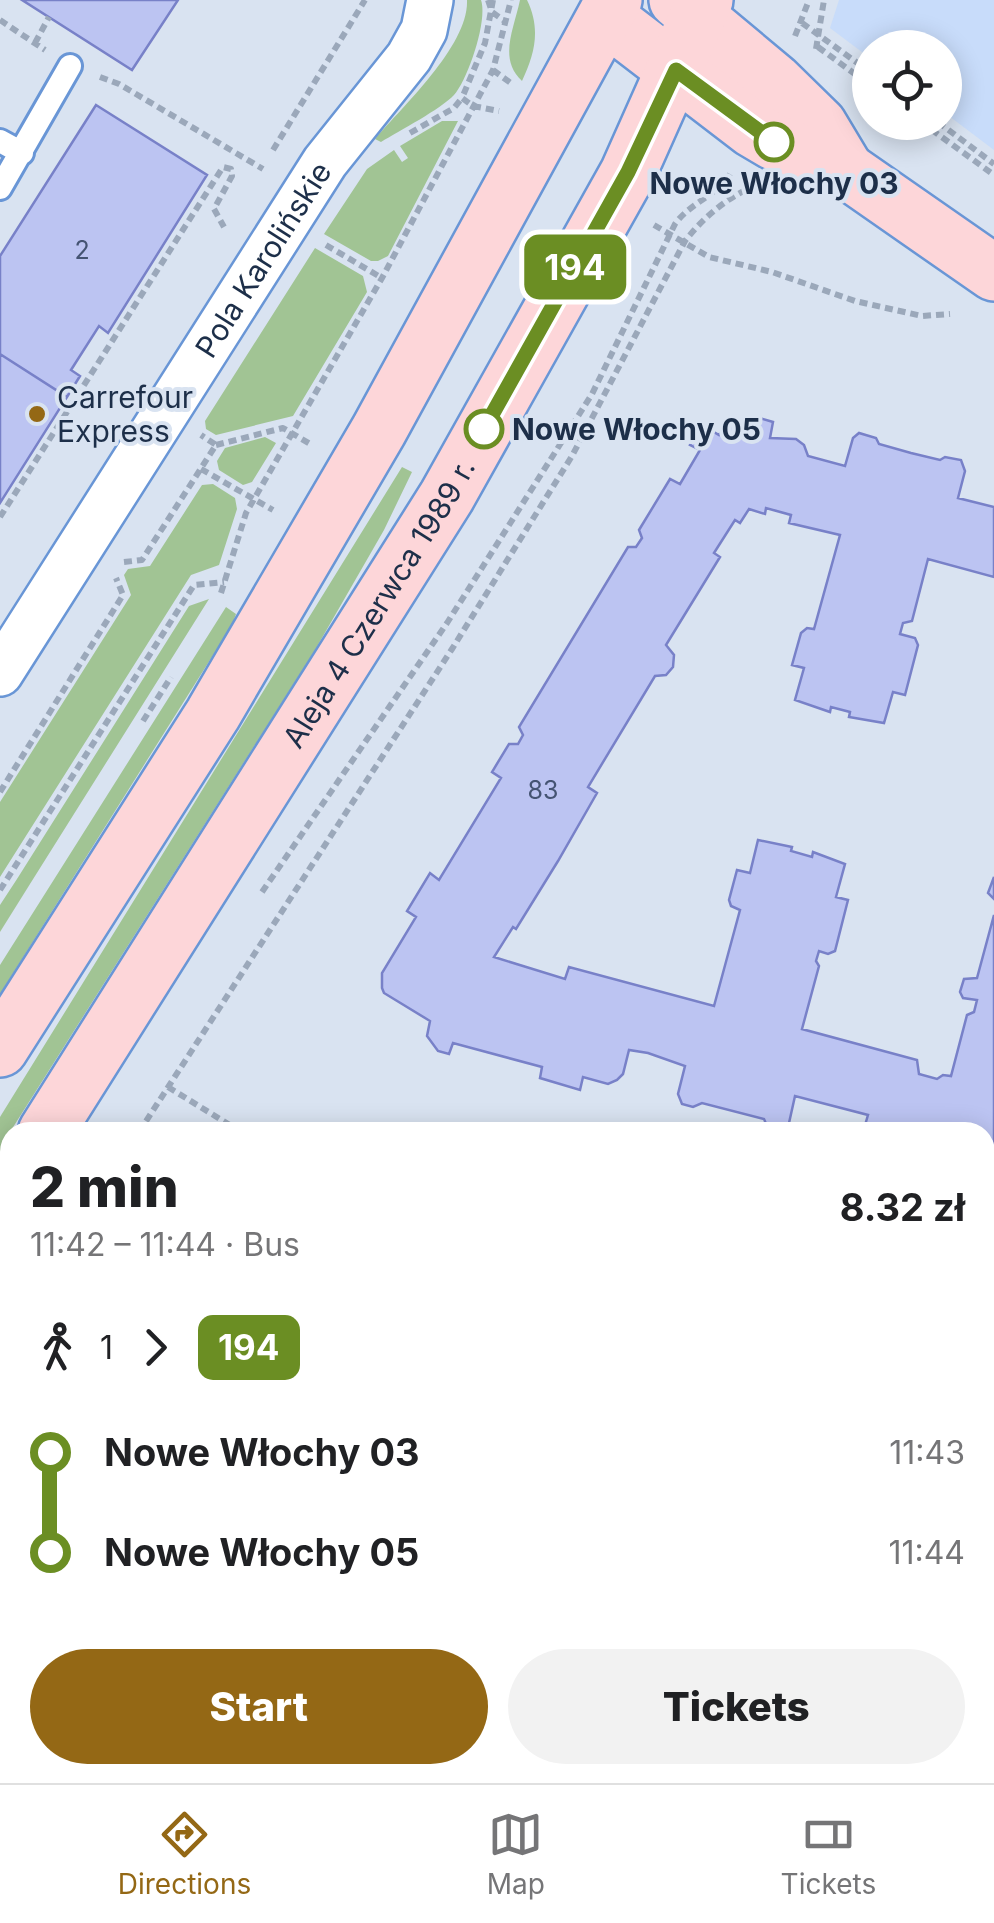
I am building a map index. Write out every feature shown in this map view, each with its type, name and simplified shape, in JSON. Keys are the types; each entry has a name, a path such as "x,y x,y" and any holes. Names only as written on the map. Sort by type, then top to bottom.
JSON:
{"main road":[{"name":"Aleja 4 Czerwca 1989 r.","path":"52,1122 447,496 622,184 676,70 693,5"},
{"path":"693,5 819,125 846,170"},
{"path":"0,1048 214,714 379,430 601,6 676,70 774,142 846,170 994,273"}],"street":[{"name":"Pola Karolińskie","path":"0,673 324,162 408,58 424,30 430,0"}],"lane":[{"path":"0,188 70,66"},
{"path":"0,141 22,152"}],"path":[{"path":"338,48 365,0"},
{"path":"489,128 497,111 473,106 462,98 485,43 492,12 490,0"},
{"path":"219,602 234,543 253,500 382,278 493,70 510,0"},
{"path":"793,40 809,0"},
{"path":"824,0 815,51 852,74"},
{"path":"492,12 506,22"},
{"path":"34,43 49,17"},
{"path":"802,23 852,59"},
{"path":"119,84 263,169"},
{"path":"946,140 994,175"},
{"path":"962,140 994,164"},
{"path":"0,517 223,167 231,169 232,176 214,209 224,228"},
{"path":"260,896 448,623 592,394 683,214 721,186 731,172"},
{"path":"145,1122 452,649 572,456 685,241 706,217 754,186 758,179"},
{"path":"207,190 219,199"},
{"path":"674,208 683,214"},
{"path":"286,221 382,278"},
{"path":"651,224 709,257 757,267 868,304 922,316 950,314"},
{"path":"216,444 283,428 313,445"},
{"path":"303,462 321,433"},
{"path":"201,468 273,510"},
{"path":"266,522 283,494"},
{"path":"0,890 194,585 240,584"},
{"path":"136,733 177,667"},
{"path":"168,1086 225,1122"}],"shaded area":[{"path":"839,0 994,0 994,150 962,126 962,30 852,30 852,44 830,28"}],"green space":[{"path":"467,0 481,0 482,21 465,76 454,95 381,142 375,139 446,55 465,18"},
{"path":"520,0 527,0 535,31 533,51 522,81 509,53"},
{"path":"442,121 458,121 388,256 371,261 324,234 367,169 394,150 402,162 408,158 400,146"},
{"path":"315,248 363,276 367,292 293,416 216,435 206,429 205,421"},
{"path":"265,437 276,443 252,482 243,485 219,470 217,461 225,448"},
{"path":"402,467 412,472 384,530 315,650 16,1122 0,1122"},
{"path":"213,484 235,498 237,509 219,565 191,575 0,877 0,802 131,595 124,575 128,569 150,566 202,485"},
{"path":"209,599 0,932 0,905 189,606"},
{"path":"226,607 236,614 232,625 0,994 0,965"}],"building":[{"path":"22,0 178,0 132,70"},
{"path":"96,105 207,175 108,333 99,326 71,370 80,376 67,397 0,354 0,256"},
{"path":"0,354 67,397 0,503"},
{"path":"756,417 773,422 770,438 796,439 804,445 808,456 845,466 853,438 859,433 876,438 879,444 911,453 961,460 965,471 958,498 994,507 994,577 928,559 912,621 903,623 900,634 915,638 918,645 905,695 893,692 884,723 849,717 850,712 831,707 830,712 795,700 804,668 792,665 801,633 807,628 814,629 840,535 789,523 791,515 766,508 765,514 749,509 740,523 735,520 714,553 720,557 666,645 674,655 673,667 666,675 655,676 588,787 597,793 516,929 513,927 494,957 565,979 569,967 714,1006 740,910 731,906 729,900 737,870 750,873 758,840 792,847 791,851 812,857 813,852 845,864 836,897 848,900 835,951 819,951 819,966 802,1029 917,1060 919,1074 937,1079 951,1076 967,1015 974,1012 977,1000 963,998 960,992 964,979 977,978 994,915 994,1122 866,1122 868,1115 795,1096 789,1122 765,1122 702,1103 693,1107 682,1104 678,1094 685,1066 629,1050 623,1074 617,1080 608,1084 583,1077 580,1090 540,1078 542,1067 453,1043 449,1054 438,1051 427,1036 430,1021 382,988 382,973 416,917 407,911 430,873 439,880 501,778 492,772 509,744 518,744 523,735 519,727 628,547 636,547 642,538 639,530 670,479 680,484 700,450 690,445 702,425 719,435 728,421 750,428"},
{"path":"994,877 994,899 988,893"}],"bus line":[{"name":"194","path":"484,429 628,172 676,70 774,142"}],"place":[{"name":"Nowe Włochy 03","path":"774,142"},
{"name":"Carrefour Express","path":"37,414"},
{"name":"Nowe Włochy 05","path":"484,429"}]}
